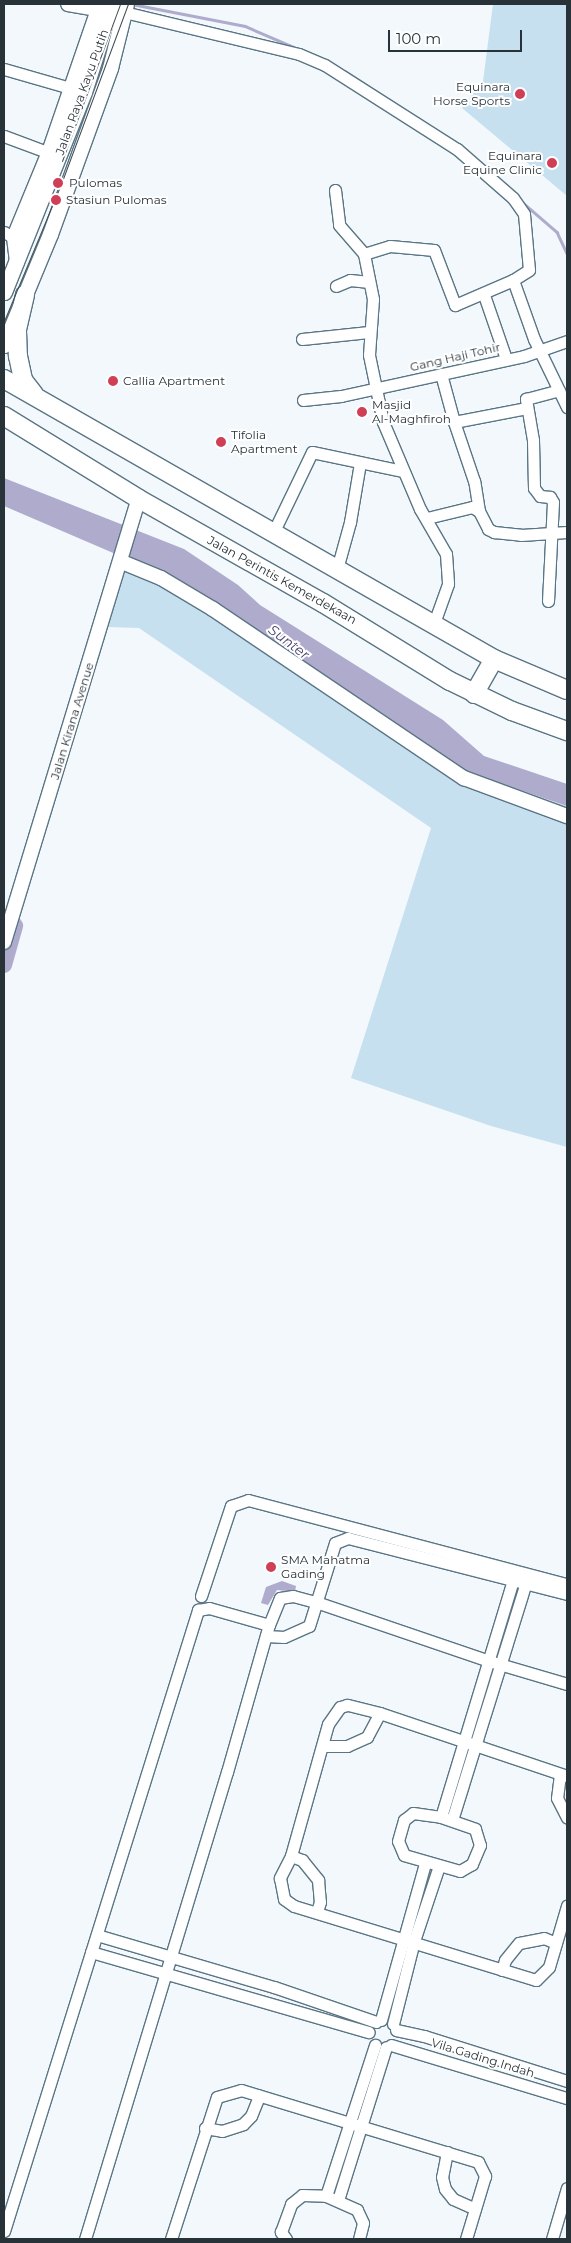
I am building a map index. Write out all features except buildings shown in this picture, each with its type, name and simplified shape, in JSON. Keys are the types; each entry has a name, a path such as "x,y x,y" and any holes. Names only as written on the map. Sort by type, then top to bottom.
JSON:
{"highway":[{"path":"25,295 17,331 18,356 23,380 36,398"},
{"path":"4,379 494,659 567,690"},
{"name":"Jalan Perintis Kemerdekaan","path":"4,416 140,499 323,603 474,694 567,731"},
{"path":"474,694 494,659"}],"main road":[{"name":"Jalan Raya Kayu Putih","path":"4,292 17,262 14,238 54,154 112,8"},
{"name":"Jalan Raya Kayu Putih","path":"4,345 25,295 110,68 112,8"}],"street":[{"path":"68,4 112,8 299,54 325,65 457,149 513,198 524,214 529,270 484,295 453,304 434,250 390,246 364,254"},
{"path":"4,69 78,90"},
{"path":"4,136 54,154"},
{"path":"335,190 338,224 364,254 373,312 369,332 369,355 383,422 403,471 446,554 449,574 446,595 434,623"},
{"path":"336,286 350,280 369,282"},
{"path":"512,280 540,351 567,407"},
{"path":"484,295 506,359"},
{"path":"302,339 369,332"},
{"name":"Gang Haji Tohir","path":"303,400 341,396 375,386 441,374 540,351 567,341"},
{"path":"441,374 454,422 474,481 479,511 488,529 494,532 567,532"},
{"path":"548,600 552,498 540,496 534,488 533,440 527,398 559,390"},
{"path":"454,422 527,408"},
{"path":"273,533 312,452 403,471"},
{"path":"337,569 350,522 360,463"},
{"name":"Jalan Kirana Avenue","path":"4,942 123,560 140,499"},
{"path":"427,518 461,508 479,511"},
{"path":"123,560 161,578 213,608 464,778 567,816"},
{"path":"201,1596 231,1506 248,1500 268,1503 567,1584"},
{"path":"4,2231 198,1610 209,1608 284,1637 302,1631 312,1619 335,1543 348,1538 567,1594"},
{"path":"447,1819 494,1663 513,1580"},
{"path":"494,1663 526,1583"},
{"path":"85,2239 276,1604 284,1596 316,1602 494,1663 567,1684"},
{"path":"567,1818 556,1798 564,1775 469,1745 380,1713 347,1706 336,1710 323,1746 291,1856 280,1878 284,1899 294,1906 316,1911 536,1980 548,1967 567,1906"},
{"path":"323,1746 347,1746 367,1737 380,1713"},
{"path":"414,1813 447,1819 475,1829 480,1845 466,1868 460,1871 425,1863 404,1855 398,1841 404,1820 414,1813"},
{"path":"291,1856 302,1860 318,1880 320,1889 316,1911"},
{"path":"369,2032 378,2021 425,1863"},
{"path":"326,2196 349,2121 384,2046 395,2027 414,1941 439,1866"},
{"name":"Vila Gading Indah","path":"97,1935 274,1987 567,2081"},
{"path":"502,1970 505,1960 519,1943 544,1938 556,1943"},
{"path":"91,1952 369,2032 384,2046"},
{"path":"338,2200 384,2046"},
{"name":"Vila Gading Indah","path":"384,2046 567,2098"},
{"path":"171,2239 217,2097 224,2092 241,2090 361,2124 470,2158 483,2169 485,2176 466,2239"},
{"path":"206,2128 222,2131 243,2124 254,2112 259,2096"},
{"path":"446,2152 442,2177 445,2189 453,2199 475,2210"},
{"path":"552,2239 567,2188"},
{"path":"286,2239 281,2232 295,2198 302,2195 326,2196 357,2210 361,2216 359,2239"}],"shaded area":[{"name":"Equinara Horse Sports","path":"493,4 567,4 567,196 462,108 483,81"},
{"path":"126,564 138,567 461,770 567,806 567,1147 491,1126 351,1078 431,828 139,628 107,627"}],"water":[{"name":"Sunter","path":"4,478 184,549 238,585 260,605 443,720 484,756 567,784 567,806 461,770 169,577 4,506"},
{"path":"282,1581 296,1586 295,1592 277,1590 268,1605 261,1603 266,1587"}],"waterway":[{"path":"132,4 245,26 294,47"},
{"path":"345,71 405,110"},
{"path":"521,201 557,232 567,253"},
{"path":"4,965 15,926"}],"tram line":[{"path":"62,161 120,4"},
{"path":"4,321 61,184 128,4"}],"place":[{"name":"Equinara Horse Sports","path":"520,94"},
{"name":"Equinara Equine Clinic","path":"552,163"},
{"name":"Pulomas","path":"58,183"},
{"name":"Stasiun Pulomas","path":"56,200"},
{"name":"Callia Apartment","path":"113,381"},
{"name":"Masjid Al-Maghfiroh","path":"362,412"},
{"name":"Tifolia Apartment","path":"221,442"},
{"name":"SMA Mahatma Gading","path":"271,1567"}]}
